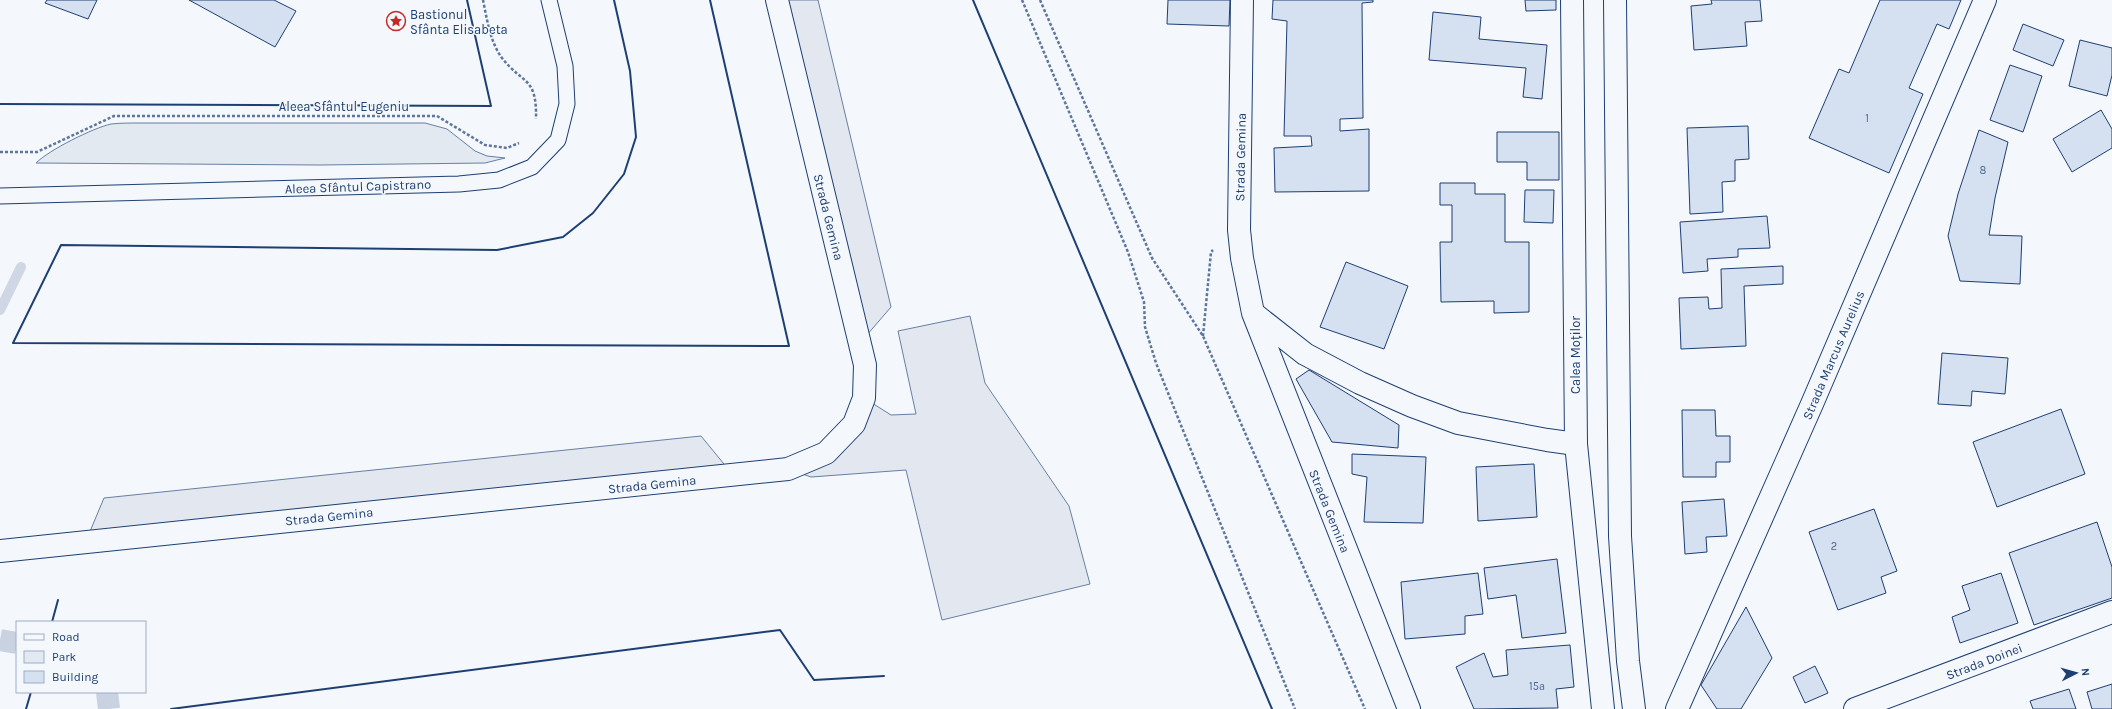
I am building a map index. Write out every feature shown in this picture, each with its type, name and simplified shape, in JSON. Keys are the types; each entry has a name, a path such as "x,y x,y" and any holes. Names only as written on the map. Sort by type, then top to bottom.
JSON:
{"street":[{"name":"Strada Gemina","path":"0,551 788,470 826,453 854,424 864,398 865,366 777,0"},
{"name":"Strada Gemina","path":"1242,0 1239,230 1242,258 1253,313 1409,709"},
{"name":"Calea Moților","path":"1572,0 1576,444 1603,709"},
{"path":"1615,0 1620,536 1628,661 1634,709"},
{"name":"Strada Marcus Aurelius","path":"1677,709 1812,404 1985,0"},
{"path":"1253,313 1305,354 1360,383 1412,406 1458,423 1576,444"},
{"name":"Strada Doinei","path":"1855,709 2112,612"}],"lane":[{"name":"Aleea Sfântul Capistrano","path":"0,196 459,184 499,180 532,167 558,140 567,104 565,66 549,0"}],"path":[{"path":"483,0 490,34 502,58 530,83 536,103 536,122"},
{"path":"1022,0 1128,252 1144,302 1145,327 1156,363 1296,709"},
{"path":"1040,0 1152,258 1203,336 1365,709"},
{"name":"Aleea Sfântul Eugeniu","path":"0,152 37,152 114,116 437,116 485,145 507,148 525,140"},
{"path":"1203,336 1211,252 1239,230"}],"green space":[{"path":"425,123 447,129 475,151 487,156 505,158 485,163 320,165 36,163 72,140 111,124"}],"shaded area":[{"path":"777,0 818,0 891,307 860,343"},
{"path":"970,316 985,383 1069,506 1090,584 942,620 906,470 811,477 788,469 826,453 864,398 891,415 916,414 898,331"},
{"path":"701,436 733,475 86,541 104,498"}],"building":[{"path":"47,0 97,0 88,19 45,3"},
{"path":"189,0 274,0 296,11 275,47"},
{"path":"1168,0 1230,0 1229,26 1167,24"},
{"path":"1273,0 1373,0 1373,2 1362,3 1363,118 1340,119 1340,131 1369,129 1369,191 1275,192 1274,148 1312,146 1311,136 1284,136 1287,21 1272,19"},
{"path":"1525,0 1556,0 1556,10 1526,11"},
{"path":"1711,0 1760,0 1762,21 1745,22 1747,46 1694,50 1691,6 1712,4"},
{"path":"1880,0 1961,0 1949,29 1937,24 1909,88 1923,94 1889,173 1809,138 1839,69 1849,73"},
{"path":"1433,12 1481,17 1479,39 1547,45 1542,99 1523,97 1526,68 1429,60"},
{"path":"2023,24 2064,40 2053,66 2013,50"},
{"path":"2080,40 2112,48 2112,75 2107,96 2069,86"},
{"path":"2010,65 2042,76 2023,132 1990,120"},
{"path":"2101,110 2112,129 2112,148 2072,172 2053,139"},
{"path":"1748,126 1749,159 1735,160 1735,181 1722,182 1723,212 1690,214 1687,128"},
{"path":"1979,130 2008,142 1995,198 1989,235 2022,236 2020,284 1960,281 1948,236 1958,194"},
{"path":"1497,132 1559,132 1559,180 1527,180 1527,162 1497,162"},
{"path":"1440,183 1475,183 1475,194 1505,194 1505,242 1529,242 1529,312 1494,313 1494,301 1441,302 1440,242 1452,242 1452,205 1440,205"},
{"path":"1525,190 1554,190 1553,223 1524,222"},
{"path":"1767,216 1770,248 1738,249 1738,257 1707,259 1708,271 1683,273 1680,222"},
{"path":"1346,262 1408,286 1384,349 1320,327"},
{"path":"1783,266 1783,284 1744,286 1746,346 1681,349 1679,298 1708,297 1709,309 1722,308 1721,269"},
{"path":"1942,353 2008,358 2005,394 1972,391 1971,406 1938,404"},
{"path":"1309,370 1399,425 1398,448 1332,442 1296,379"},
{"path":"2061,409 2085,474 1997,507 1973,442"},
{"path":"1682,410 1715,410 1716,436 1730,436 1730,462 1716,462 1716,477 1683,477"},
{"path":"1352,454 1426,457 1423,523 1364,522 1367,477 1352,474"},
{"path":"1534,464 1537,517 1478,521 1476,467"},
{"path":"1724,499 1727,536 1706,537 1707,552 1685,554 1682,502"},
{"path":"1874,509 1897,571 1881,577 1886,593 1838,610 1809,532"},
{"path":"2097,522 2112,567 2112,598 2034,625 2009,553"},
{"path":"1557,559 1566,633 1522,638 1516,595 1488,599 1484,568"},
{"path":"1478,573 1483,614 1465,616 1465,634 1405,639 1401,582"},
{"path":"2001,573 2018,623 1960,643 1952,617 1970,610 1962,586"},
{"path":"1746,607 1772,658 1741,709 1717,709 1701,685"},
{"path":"1570,645 1574,687 1556,689 1558,708 1474,709 1456,667 1484,653 1493,677 1508,675 1506,650"},
{"path":"1815,666 1828,693 1805,703 1793,677"},
{"path":"2112,684 2112,709 2092,709 2087,692"},
{"path":"2069,689 2076,709 2033,709 2030,701"}],"waterway":[{"path":"0,310 21,267"}],"tunnel":[{"path":"0,640 16,643"},
{"path":"107,693 109,709"}],"wall":[{"path":"0,104 491,106 467,0"},
{"path":"614,0 630,71 636,137 624,174 593,213 563,237 497,250 61,245 13,343 789,346 710,0"},
{"path":"973,0 1272,709"},
{"path":"52,621 58,600"},
{"path":"171,709 780,630 814,680 884,676"},
{"path":"26,709 31,693"}],"place":[{"name":"Bastionul Sfânta Elisabeta","path":"396,21"}]}
